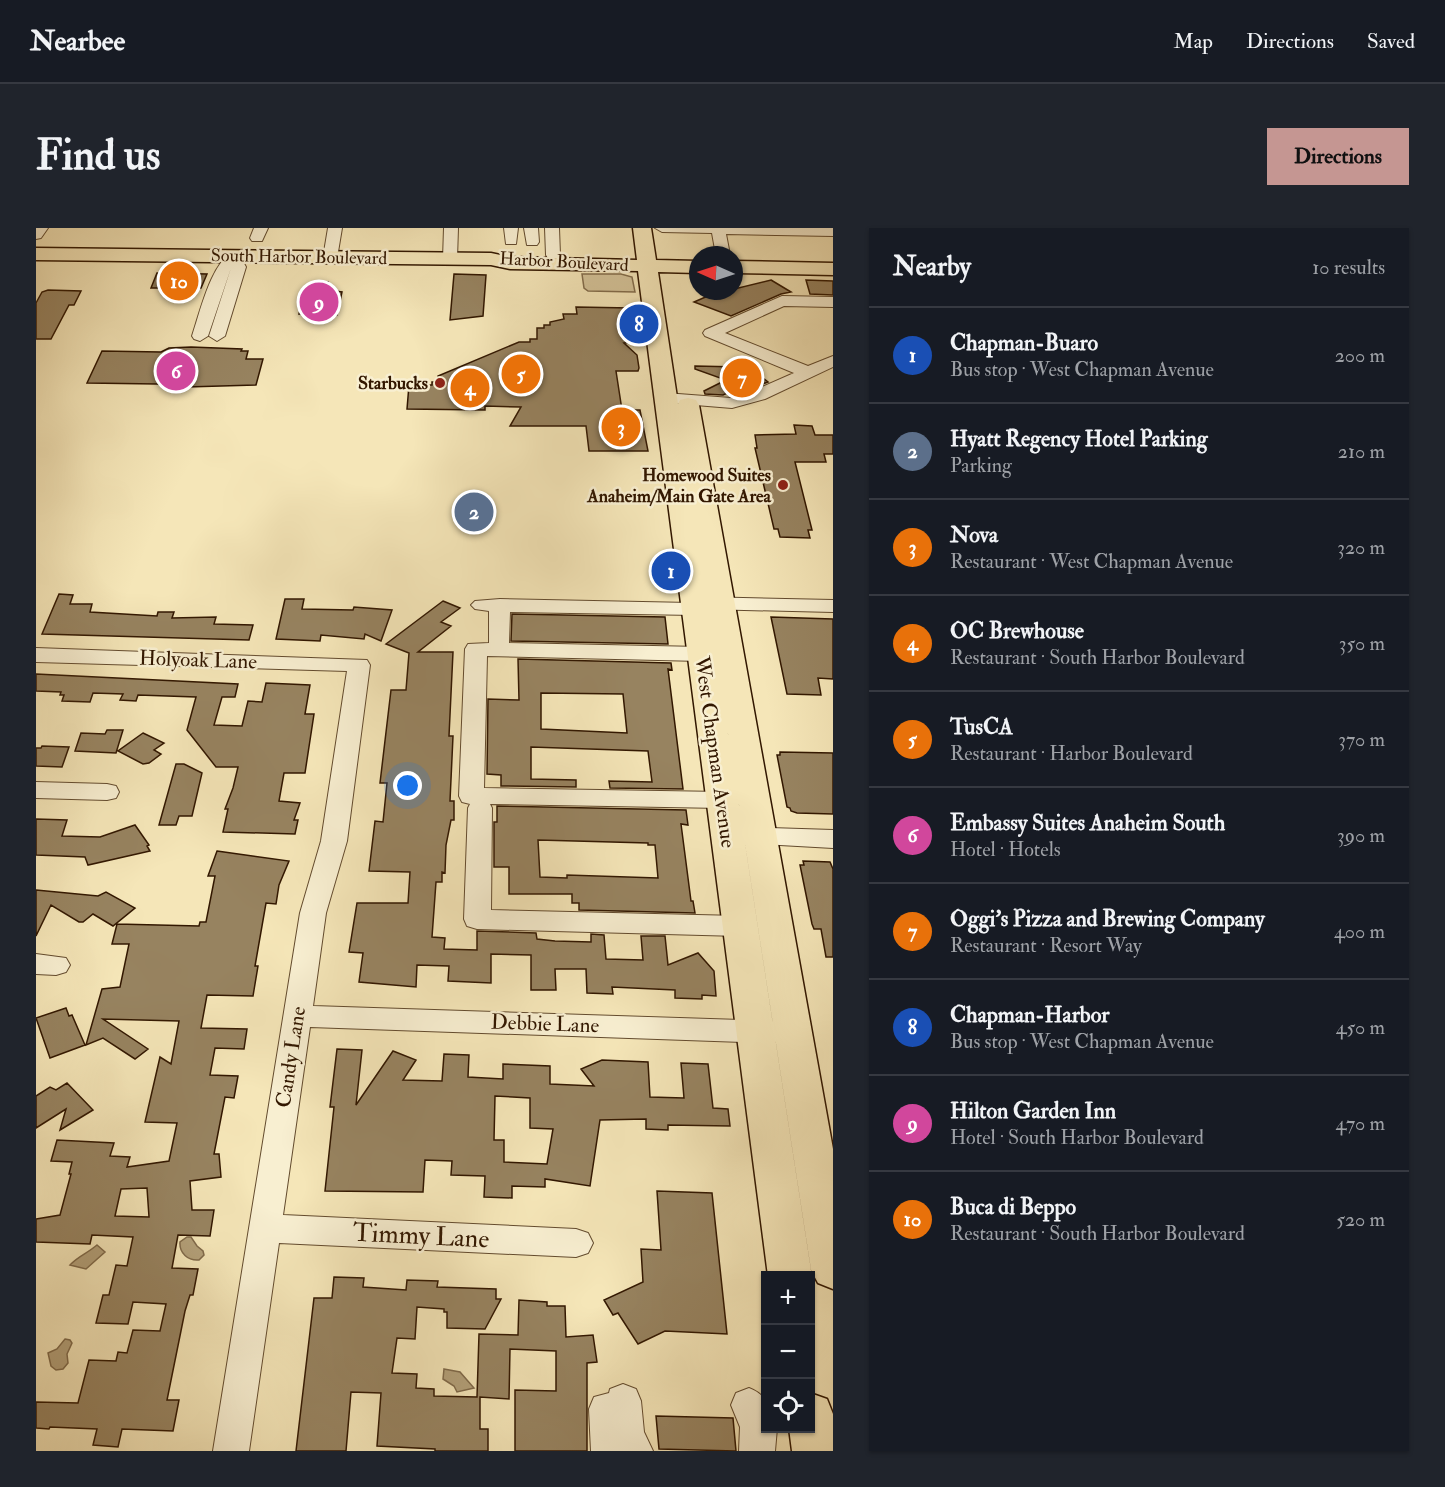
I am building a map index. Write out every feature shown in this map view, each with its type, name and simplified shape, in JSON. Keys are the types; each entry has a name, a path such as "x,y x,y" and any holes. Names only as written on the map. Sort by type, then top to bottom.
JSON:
{"main road":[{"name":"West Chapman Avenue","path":"642,228 656,261 671,287"},
{"name":"West Chapman Avenue","path":"662,228 656,261 678,391 704,605 736,824 739,926 789,1271"},
{"name":"Harbor Boulevard","path":"743,253 833,260"},
{"name":"South Harbor Boulevard","path":"36,254 490,259"},
{"name":"Harbor Boulevard","path":"490,259 511,254 554,255 656,261 689,266"},
{"name":"Harbor Boulevard","path":"490,259 510,263 656,261 689,255"},
{"path":"743,267 833,269"},
{"name":"West Chapman Avenue","path":"704,605 701,654 736,824 792,1032 833,1270"},
{"path":"813,1433 816,1451"}],"street":[{"path":"36,236 41,228"},
{"path":"330,258 335,228"},
{"path":"450,259 451,228"},
{"path":"552,228 554,255"},
{"path":"632,228 642,228"},
{"path":"662,228 830,232 833,250"},
{"path":"681,228 683,241 698,246"},
{"path":"713,246 718,229"},
{"path":"200,336 224,267 234,257 239,267 217,336"},
{"path":"809,372 711,333 782,301 833,302"},
{"path":"678,391 732,403 759,395 833,361"},
{"path":"499,642 491,605 833,606"},
{"path":"701,654 476,649 471,796 736,824 833,839"},
{"name":"Holyoak Lane","path":"36,655 359,665"},
{"name":"Candy Lane","path":"231,1451 313,913 334,841 359,665"},
{"path":"36,790 107,792"},
{"path":"480,808 477,919 739,926"},
{"name":"Debbie Lane","path":"297,1016 792,1032"},
{"name":"Timmy Lane","path":"265,1228 576,1243"},
{"path":"609,1451 615,1400 626,1438 635,1451"},
{"path":"749,1405 759,1428 760,1444 757,1451"}],"shaded area":[{"path":"582,274 621,274 632,277 635,292 588,291 584,288"},
{"path":"191,1237 203,1251 204,1255 199,1260 188,1258 181,1250 180,1242"},
{"path":"97,1245 105,1252 86,1269 70,1265 76,1259"},
{"path":"65,1339 72,1343 67,1354 68,1363 63,1369 56,1370 51,1366 48,1353 57,1349"},
{"path":"444,1369 460,1372 474,1388 457,1392 454,1386 443,1379"}],"building":[{"path":"157,273 207,274 201,288 151,288"},
{"path":"454,274 486,275 483,316 450,320"},
{"path":"771,280 791,292 781,294 731,316 694,302 699,300 743,300 743,287"},
{"path":"806,280 833,281 833,295 810,294"},
{"path":"313,282 328,282 326,290 342,292 337,315 299,314 305,292 311,290"},
{"path":"48,290 81,291 74,305 69,305 51,339 36,339 36,303 42,292"},
{"path":"576,307 631,308 634,324 623,326 641,341 624,343 637,355 639,368 638,371 616,371 622,410 640,410 648,451 589,451 586,426 510,426 521,407 485,406 485,410 407,409 409,385 432,385 432,382 438,382 438,376 519,342 530,342 530,339 537,339 537,328 544,328 544,325 550,325 550,322 564,319 563,314 577,314"},
{"path":"169,348 242,349 241,351 248,351 246,359 263,359 256,385 186,387 157,384 87,383 102,351 161,352"},
{"path":"695,366 739,367 758,374 768,382 754,387 748,384 723,395 705,394 704,391 726,380 695,369"},
{"name":"Homewood Suites Anaheim/Main Gate Area","path":"794,425 812,426 815,435 833,435 833,454 824,454 826,462 795,462 812,530 808,530 810,538 780,537 778,529 774,529 755,448 757,448 755,435 796,434"},
{"path":"59,594 73,595 70,604 92,604 90,612 157,616 158,612 174,612 172,618 216,617 214,624 253,625 249,640 42,634"},
{"path":"285,599 304,599 302,609 353,610 354,607 392,610 381,641 365,634 364,639 321,635 320,641 276,639"},
{"path":"443,601 460,608 441,622 451,626 418,652 453,652 449,736 453,736 450,801 454,801 454,820 451,820 446,845 445,873 442,872 442,882 436,882 432,937 445,938 444,949 477,950 477,931 536,933 537,939 555,941 591,942 591,934 604,935 606,959 643,960 641,936 665,936 668,965 698,953 714,971 716,996 702,995 702,999 675,998 675,990 612,987 613,994 587,993 586,969 555,969 556,990 531,990 531,955 491,954 491,983 448,981 449,966 417,965 416,987 359,982 363,953 349,952 357,903 408,903 410,872 369,871 375,821 383,822 387,783 380,783 391,690 406,690 409,653 386,644"},
{"path":"512,614 665,617 668,644 511,641"},
{"path":"771,617 833,619 833,679 818,678 821,695 787,694"},
{"path":"518,659 671,663 672,670 668,669 683,789 610,788 609,781 652,782 648,751 531,747 531,779 576,780 576,787 501,786 501,775 487,774 488,699 519,700","holes":["541,693 623,694 627,733 541,729"]},
{"path":"36,674 238,684 235,697 222,697 214,725 242,726 248,701 262,702 266,683 310,685 305,714 314,714 305,773 284,773 279,801 300,803 294,820 298,820 295,834 223,832 228,809 225,809 238,767 216,767 187,730 196,697 138,695 136,701 120,700 123,694 93,693 90,702 62,701 64,695 60,695 61,692 36,691"},
{"path":"107,730 123,730 116,753 75,751 81,733 105,734"},
{"path":"143,733 164,743 154,750 161,754 149,763 143,764 118,751"},
{"path":"42,746 69,747 62,767 36,766 36,748"},
{"path":"780,752 833,753 833,814 797,813 787,807 777,755 780,755"},
{"path":"176,764 184,764 202,773 192,816 179,816 176,825 159,825"},
{"path":"497,806 686,810 688,825 681,824 691,901 693,901 695,913 579,910 579,903 572,903 572,894 509,894 509,867 494,867 494,822 497,822","holes":["538,840 648,843 648,845 655,845 658,878 567,875 567,878 540,877"]},
{"path":"36,819 67,820 62,836 100,837 135,825 149,845 147,846 150,851 88,865 85,857 36,855"},
{"path":"217,851 289,861 279,885 276,904 266,903 255,966 258,966 253,996 207,995 201,1028 247,1029 244,1049 215,1048 210,1075 238,1076 234,1098 225,1097 214,1154 219,1154 221,1177 190,1181 192,1210 214,1210 210,1236 178,1235 172,1268 198,1269 193,1295 190,1295 185,1311 167,1400 179,1400 173,1431 122,1429 118,1447 93,1445 97,1429 36,1428 36,1402 78,1403 89,1360 116,1361 118,1352 127,1353 133,1330 160,1331 166,1304 133,1302 128,1324 96,1323 103,1295 109,1295 116,1265 127,1266 133,1237 92,1235 90,1244 36,1242 36,1219 60,1215 71,1174 69,1174 72,1162 51,1161 57,1140 114,1143 110,1156 130,1157 127,1167 169,1161 177,1123 145,1122 160,1057 171,1064 179,1021 103,1019 148,1049 135,1059 103,1038 86,1045 102,989 120,987 129,944 112,944 117,924 199,926 200,922 206,922 215,876 208,876","holes":["147,1188 149,1217 115,1216 121,1189"]},
{"path":"803,861 830,862 833,869 833,957 826,957 821,929 814,929 812,924 800,865 804,865"},
{"path":"36,890 98,896 106,892 135,908 113,926 93,914 83,922 79,922 51,905 36,936"},
{"path":"66,1008 69,1016 72,1015 85,1045 50,1058 36,1018"},
{"path":"337,1049 362,1050 356,1105 393,1051 416,1060 403,1080 442,1081 444,1054 469,1055 468,1077 503,1079 503,1064 550,1066 550,1084 594,1086 581,1069 602,1060 648,1062 650,1097 684,1098 681,1063 708,1064 713,1108 728,1109 730,1126 668,1125 668,1130 646,1129 646,1119 600,1120 590,1186 545,1179 545,1187 512,1186 512,1198 484,1197 485,1176 451,1175 452,1161 425,1160 423,1192 325,1191 334,1107 330,1107","holes":["495,1096 530,1098 530,1128 553,1129 547,1164 504,1162 504,1140 494,1140"]},
{"path":"67,1083 93,1110 60,1130 66,1109 36,1128 36,1096 50,1087 56,1090"},
{"path":"657,1191 712,1193 727,1334 665,1331 638,1344 618,1313 613,1315 604,1300 643,1282 641,1249 661,1250"},
{"path":"334,1277 364,1278 363,1287 406,1290 407,1280 438,1281 437,1287 496,1289 496,1299 501,1299 485,1329 447,1328 447,1312 444,1312 444,1309 417,1307 415,1339 397,1338 392,1373 417,1374 416,1388 434,1389 434,1396 477,1397 479,1334 518,1335 519,1300 547,1302 547,1306 565,1306 566,1337 593,1335 597,1362 587,1363 587,1451 515,1451 515,1390 556,1391 556,1351 510,1349 509,1399 480,1397 480,1429 488,1429 488,1451 435,1451 435,1449 377,1446 381,1393 351,1392 346,1451 296,1451 314,1298 332,1298"},
{"path":"656,1416 733,1418 736,1451 659,1449"}],"place":[{"name":"Buca di Beppo","path":"179,281"},
{"name":"Hilton Garden Inn","path":"319,302"},
{"name":"Chapman-Harbor","path":"639,324"},
{"name":"Embassy Suites Anaheim South","path":"176,371"},
{"name":"TusCA","path":"521,374"},
{"name":"Oggi's Pizza and Brewing Company","path":"742,378"},
{"name":"Starbucks","path":"440,383"},
{"name":"OC Brewhouse","path":"470,388"},
{"name":"Nova","path":"621,427"},
{"name":"Homewood Suites Anaheim/Main Gate Area","path":"783,485"},
{"name":"Hyatt Regency Hotel Parking","path":"474,512"},
{"name":"Chapman-Buaro","path":"671,571"}]}
